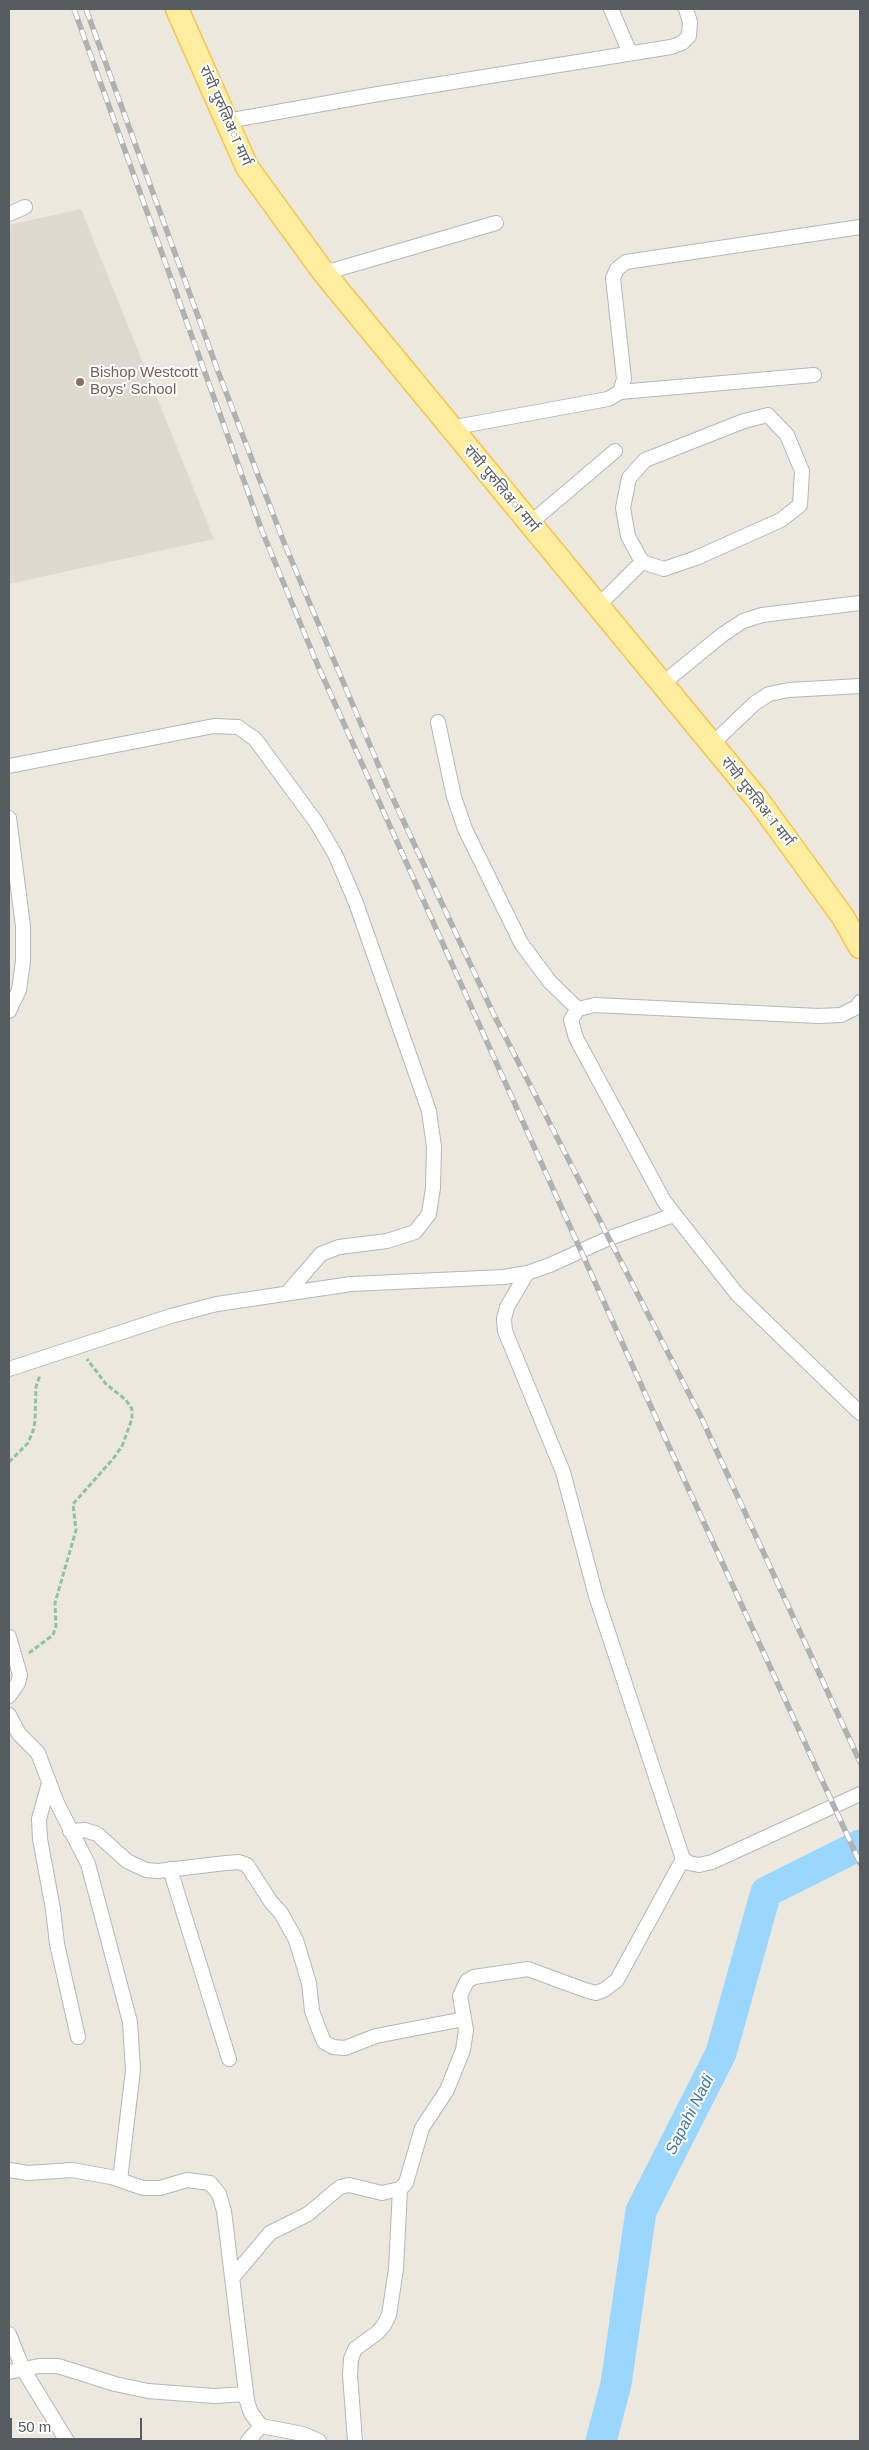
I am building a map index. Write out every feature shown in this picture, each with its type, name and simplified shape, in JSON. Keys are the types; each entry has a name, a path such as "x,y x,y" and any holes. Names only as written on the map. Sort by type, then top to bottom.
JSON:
{"main road":[{"name":"रांची पुरुलिअा मार्ग","path":"177,9 247,167 324,273 758,800 843,918 860,947"}],"street":[{"path":"611,9 630,54"},
{"path":"227,121 378,94 630,54 682,43 689,36 690,22 686,9"},
{"path":"9,214 24,207"},
{"path":"324,273 496,223"},
{"path":"620,392 624,379 613,278 617,269 626,262 860,227"},
{"path":"450,428 608,399 620,392 814,375"},
{"path":"768,415 787,435 802,471 800,505 781,520 696,558 664,569 642,562 628,536 623,508 629,478 645,460 744,421 768,415"},
{"path":"530,524 615,451"},
{"path":"598,606 642,562"},
{"path":"662,684 722,635 743,621 762,615 860,603"},
{"path":"712,744 755,703 769,694 789,690 860,686"},
{"path":"438,722 454,798 478,856 521,943 550,982 578,1009"},
{"path":"9,766 214,726 238,727 255,739 316,822 335,854 356,903 429,1111 434,1147 433,1188 429,1214 415,1232 387,1241 339,1247 322,1254 288,1292"},
{"path":"9,818 24,926 23,962 19,990 9,1011"},
{"path":"860,1002 857,1007 840,1015 818,1016 595,1005 578,1009 571,1020 576,1038 664,1201 674,1215 737,1294 860,1413"},
{"path":"9,1369 171,1316 217,1304 351,1284 504,1277 527,1273 550,1265 607,1239 674,1215"},
{"path":"527,1273 507,1307 504,1319 505,1331 562,1472 596,1596 683,1859 689,1864 699,1865 712,1862 860,1794"},
{"path":"9,1637 18,1662 20,1675 18,1683 9,1696"},
{"path":"9,1715 18,1734 38,1752 70,1831 91,1873 130,2022 133,2070 120,2180"},
{"path":"49,1783 39,1819 40,1839 54,1909 57,1944 78,2037"},
{"path":"70,1831 85,1830 97,1834 136,1867 158,1871 239,1862 247,1866 271,1902 281,1913 296,1940 309,1983 309,1996 318,2027 324,2042 333,2047 345,2048 376,2036 464,2020"},
{"path":"356,2441 350,2375 351,2359 355,2349 384,2325 389,2315 396,2269 400,2189 411,2174 422,2128 447,2090 463,2050 466,2030 460,1996 463,1986 474,1977 528,1969 596,1993 612,1986 683,1859"},
{"path":"170,1869 229,2059"},
{"path":"9,2170 28,2173 72,2170 120,2180 143,2188 160,2188 187,2180 201,2180 210,2183 219,2194 224,2210 246,2394 251,2413 261,2426 303,2434 319,2441"},
{"path":"233,2277 270,2233 308,2214 340,2187 349,2185 382,2193 400,2189"},
{"path":"9,2334 23,2369 67,2441"},
{"path":"9,2372 58,2366 116,2384 148,2391 214,2396 246,2394"},
{"path":"248,2441 261,2426"}],"path":[{"path":"18,1662 53,1635 56,1626 54,1603 76,1530 73,1504 113,1459 122,1446 132,1419 132,1409 126,1400 106,1384 77,1347"},
{"path":"9,1462 28,1443 33,1431 36,1387 48,1356"}],"shaded area":[{"name":"Bishop Westcott Boys' School","path":"81,209 214,539 9,584 9,225"}],"waterway":[{"name":"Sapahi Nadi","path":"601,2441 616,2384 641,2211 721,2053 766,1892 860,1845"}],"railway":[{"path":"74,9 262,531 318,666 661,1429 860,1863"},
{"path":"86,9 219,374 285,545 389,790 494,1015 701,1417 860,1762"}],"place":[{"name":"Bishop Westcott Boys' School","path":"80,382"}]}
